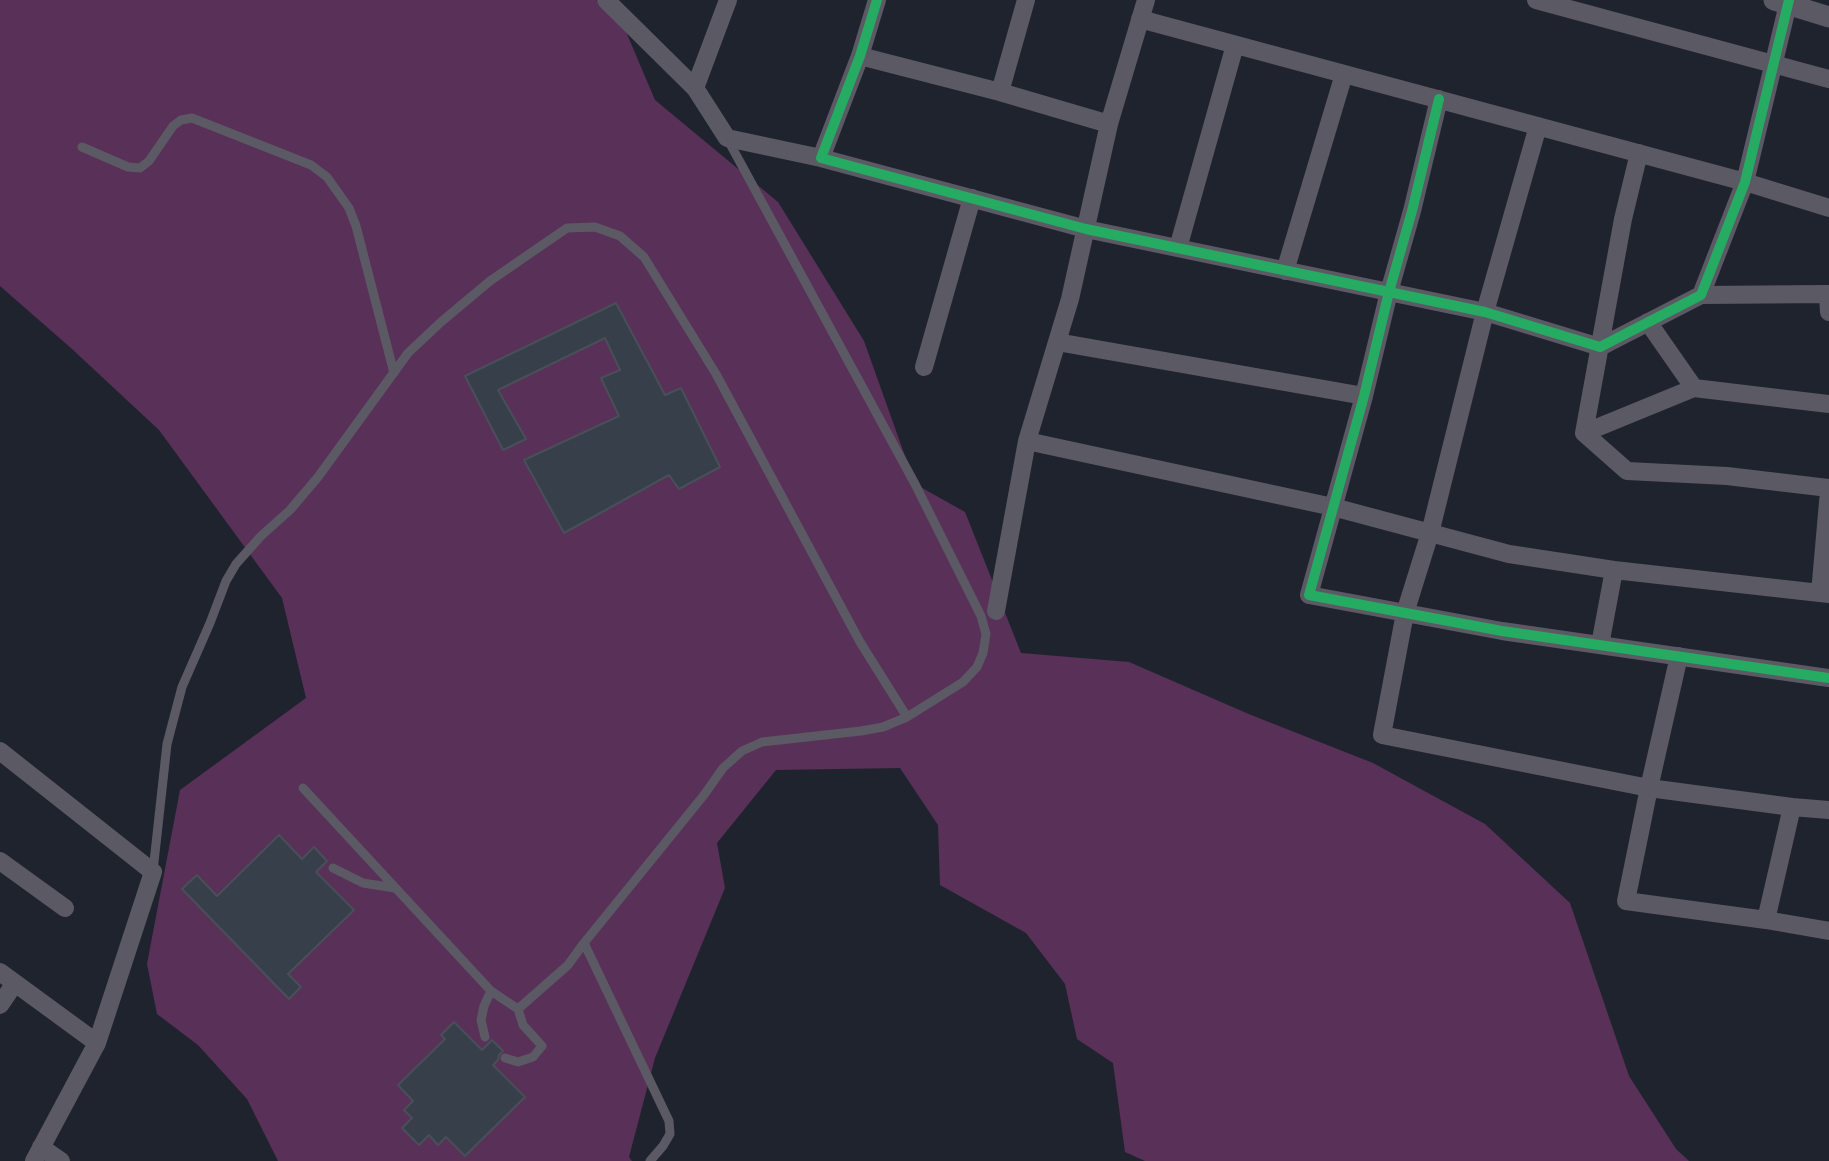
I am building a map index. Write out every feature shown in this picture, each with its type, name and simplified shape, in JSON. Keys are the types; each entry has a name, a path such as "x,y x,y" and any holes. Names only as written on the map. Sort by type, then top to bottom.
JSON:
{"street":[{"path":"606,0 695,88 727,138 821,158 1086,229 1485,313 1600,347 1702,295 1829,300"},
{"path":"695,88 728,0"},
{"path":"821,158 860,56 877,0"},
{"path":"1000,92 1026,0"},
{"path":"996,611 1027,441 1070,299 1108,124 1146,0"},
{"path":"1536,0 1829,79"},
{"path":"1702,295 1745,182 1774,63 1784,1 1829,17"},
{"path":"1140,19 1745,182 1829,208"},
{"path":"1178,248 1235,45"},
{"path":"860,56 1000,92 1108,124"},
{"path":"1285,271 1344,74"},
{"path":"1438,99 1364,396 1309,595 1502,631 1829,678"},
{"path":"1538,126 1485,313 1430,533 1405,613 1382,735 1649,788 1829,810"},
{"path":"1584,433 1623,219 1639,153"},
{"path":"924,367 972,198"},
{"path":"1648,322 1694,388"},
{"path":"1057,342 1364,396"},
{"path":"1584,433 1694,388 1829,404"},
{"path":"1027,441 1333,507 1510,554 1614,570 1824,594 1829,489 1727,476 1627,471 1584,433"},
{"path":"1600,645 1614,570"},
{"path":"1679,656 1626,901 1829,931"},
{"path":"0,751 153,872 97,1043 38,1154 61,1161"},
{"path":"1766,920 1792,807"},
{"path":"0,862 65,908"},
{"path":"0,972 97,1043"},
{"path":"0,1005 15,983"}],"lane":[{"path":"82,147 128,167 140,168 149,161 173,126 181,120 192,118 311,165 327,177 349,208 394,373"},
{"path":"518,1009 568,965 723,768 742,751 762,742 861,732 883,727 907,717 962,682 977,667 983,653 986,634 981,616 909,473 727,138"},
{"path":"153,872 167,744 182,687 211,622 226,580 236,564 261,536 290,510 318,477 408,353 491,281 567,228 595,227 620,236 644,257 716,374 860,642 907,717"},
{"path":"303,788 491,991 518,1009 523,1025 542,1046 533,1057 518,1062 505,1058"},
{"path":"333,868 363,883 396,888"},
{"path":"584,943 669,1121 670,1134 650,1161"},
{"path":"485,1037 481,1020 491,991"}],"shaded area":[{"path":"0,0 596,0 621,20 655,100 778,202 864,341 915,484 965,512 1021,653 1129,662 1251,715 1373,763 1485,824 1570,903 1629,1076 1676,1149 1689,1161 1145,1161 1125,1152 1113,1063 1077,1039 1065,984 1026,933 940,885 938,825 900,768 776,770 717,843 725,888 655,1058 629,1157 632,1161 278,1161 247,1099 198,1045 157,1014 147,964 180,790 306,698 282,598 159,430 0,286"}],"building":[{"path":"616,303 665,395 681,388 720,467 679,489 669,475 564,533 524,460 619,416 601,378 620,370 605,338 498,390 526,439 503,450 465,376"},
{"path":"279,835 302,859 314,847 327,861 316,872 354,910 288,974 301,987 289,999 182,889 197,875 217,896"},
{"path":"454,1022 482,1050 492,1040 503,1051 493,1065 525,1097 465,1156 446,1137 438,1145 429,1135 419,1145 402,1128 412,1118 404,1110 413,1101 398,1085 445,1039 441,1035"}],"cycle path":[{"path":"877,0 860,56 821,158 1086,229 1485,312 1600,347 1701,295 1745,182 1789,0"},
{"path":"1439,99 1364,396 1309,595 1502,631 1829,678"}]}
